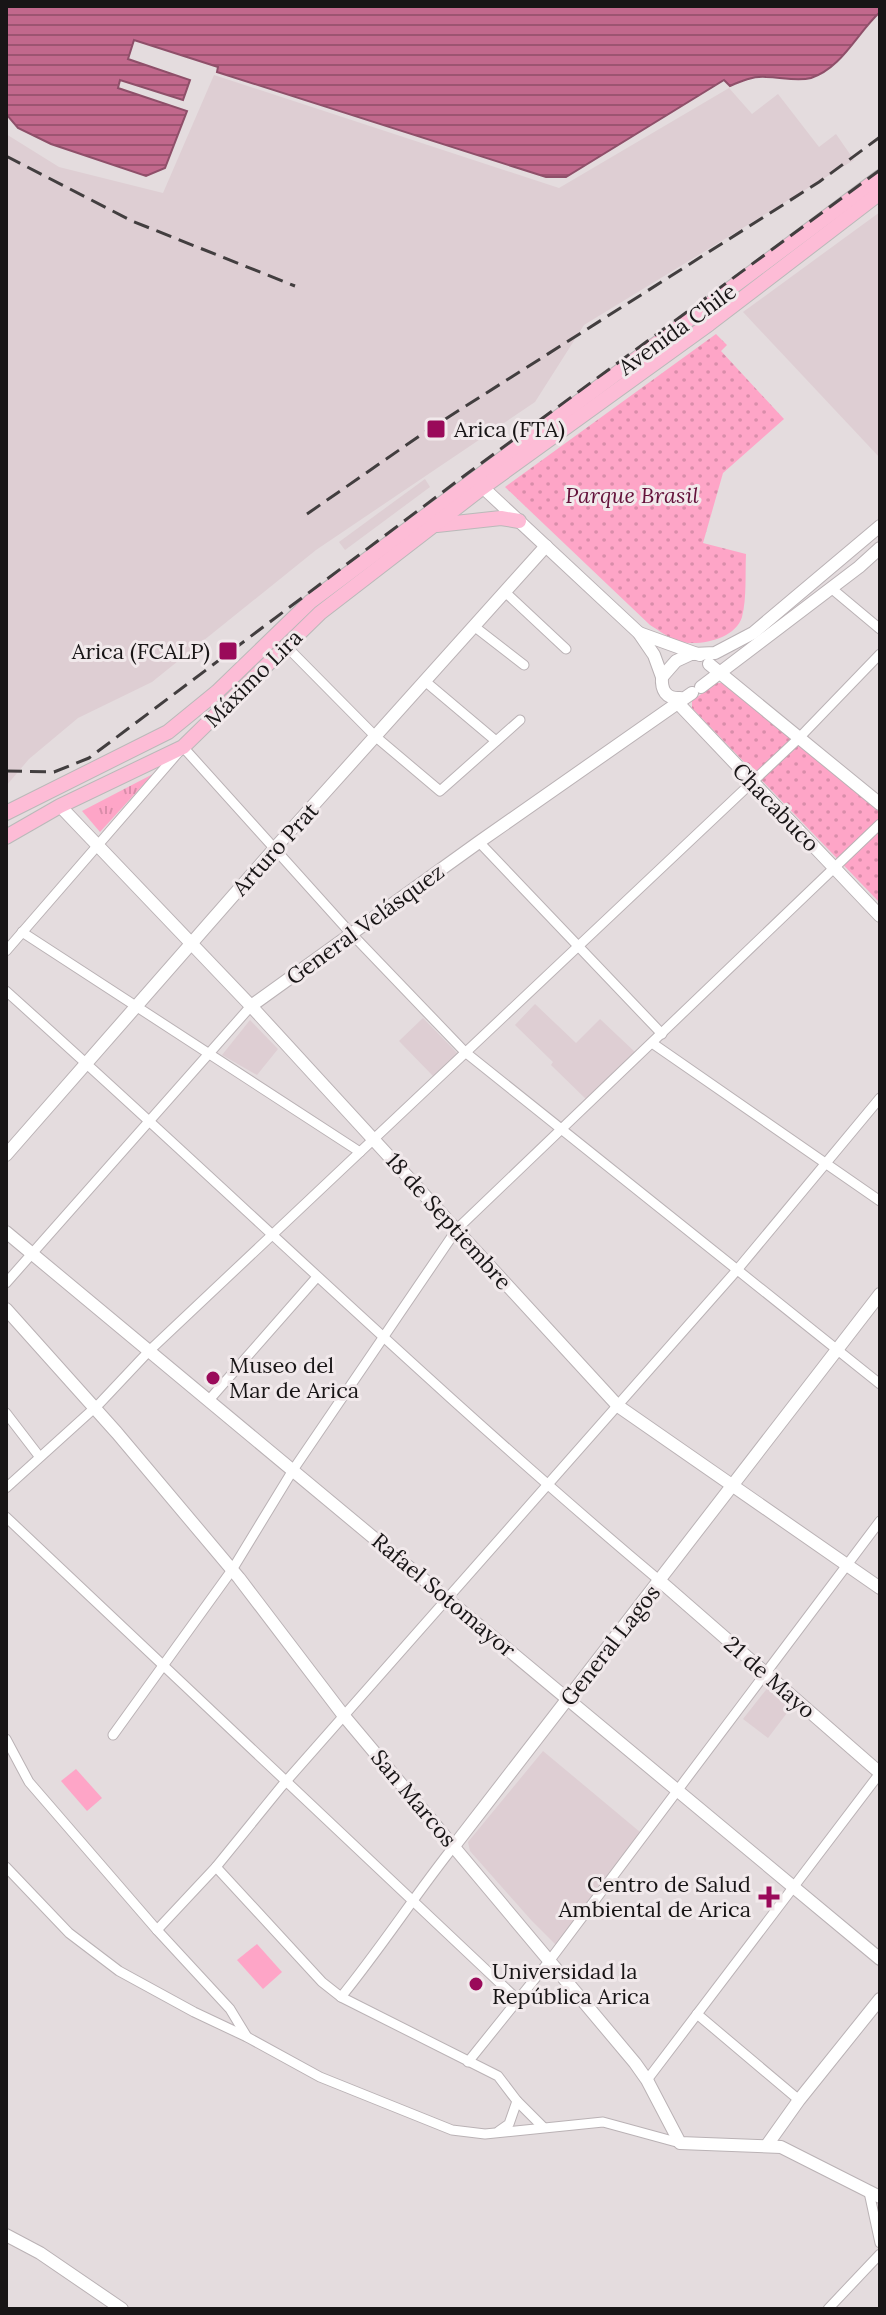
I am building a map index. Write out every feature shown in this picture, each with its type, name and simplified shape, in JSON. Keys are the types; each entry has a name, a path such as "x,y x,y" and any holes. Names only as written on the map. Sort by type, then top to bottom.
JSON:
{"main road":[{"name":"Avenida Chile","path":"724,303 880,177"},
{"name":"Avenida Chile","path":"478,483 880,193"},
{"name":"Máximo Lira","path":"6,837 60,806 183,747 320,613 432,526 478,483"},
{"name":"Máximo Lira","path":"6,813 168,732 217,692 310,602 478,483"},
{"path":"432,526 501,518 519,521"}],"street":[{"path":"478,483 639,633 654,655 663,690 676,701 697,690 714,668 831,588 880,548"},
{"path":"662,677 676,661 692,654 707,655 725,650 753,633 880,526"},
{"name":"Arturo Prat","path":"6,1155 274,849 546,546"},
{"path":"831,588 880,629"},
{"path":"505,592 566,649"},
{"path":"475,627 524,665"},
{"path":"639,633 702,656 880,804"},
{"path":"285,645 376,737 440,791 520,720"},
{"path":"6,1488 753,782 880,654"},
{"path":"426,682 496,741"},
{"name":"Chacabuco","path":"676,701 880,916"},
{"name":"General Velásquez","path":"251,1006 676,701"},
{"path":"6,951 183,747 352,934 465,1052 880,1384"},
{"name":"18 de Septiembre","path":"60,806 251,1006 618,1406 880,1588"},
{"path":"113,1735 232,1570 293,1470 457,1229 880,824"},
{"path":"479,842 662,1034"},
{"path":"22,932 360,1152"},
{"path":"6,991 547,1486 660,1581"},
{"path":"6,1283 251,1006"},
{"path":"652,1043 880,1201"},
{"path":"157,1930 216,1867 286,1782 737,1270 880,1098"},
{"name":"Rafael Sotomayor","path":"6,1232 880,1959"},
{"path":"209,1400 317,1277"},
{"name":"General Lagos","path":"341,1997 373,1958 411,1899 880,1294"},
{"name":"San Marcos","path":"6,1309 232,1570 344,1716 647,2080 680,2143"},
{"path":"6,1413 39,1456"},
{"path":"6,1517 518,2000"},
{"path":"468,2062 550,1960 880,1521"},
{"name":"21 de Mayo","path":"660,1581 880,1773"},
{"path":"6,1739 29,1782 230,2009 247,2037"},
{"path":"647,2080 880,1773"},
{"path":"6,1867 69,1933 94,1954 194,2012 320,2077 382,2104 468,2133 603,2122 693,2145 767,2145 787,2149 874,2195 880,2243"},
{"path":"216,1867 322,1982 341,1997 498,2076 543,2127"},
{"path":"767,2145 880,1999"},
{"path":"697,2014 799,2100"},
{"path":"498,2132 509,2124 517,2101"},
{"path":"6,2235 40,2253 122,2309"},
{"path":"828,2309 880,2254"}],"shaded area":[{"path":"6,6 880,6 880,12 840,58 822,73 800,80 756,77 730,86 724,80 566,177 546,177 217,72 218,67 134,40 128,59 190,80 183,100 120,80 118,88 187,111 165,168 146,176 51,144 18,128 6,114"},
{"path":"214,75 559,188 729,88 752,114 778,94 819,147 836,134 854,160 584,325 535,402 316,550 152,682 78,718 29,759 6,786 6,134 59,167 163,193"},
{"path":"880,212 880,458 743,312"},
{"path":"425,479 430,487 345,550 339,542"},
{"path":"535,1004 576,1043 600,1019 636,1053 588,1101 515,1025"},
{"path":"423,1018 458,1054 434,1077 399,1041"},
{"path":"250,1020 278,1049 257,1075 222,1055"},
{"path":"769,1686 793,1705 768,1738 743,1719"},
{"path":"543,1751 640,1832 556,1945 470,1851 468,1842"}],"green space":[{"name":"Parque Brasil","path":"716,334 727,345 721,351 784,419 723,473 703,543 746,554 742,617 738,625 724,636 705,642 685,643 650,625 505,487"},
{"path":"716,683 722,683 880,812 880,903 692,708 692,701"},
{"path":"153,774 100,832 82,811"},
{"path":"76,1769 102,1798 87,1811 61,1781"},
{"path":"257,1944 282,1972 263,1989 237,1960"}],"railway":[{"path":"307,514 428,430 819,182 880,137"},
{"path":"6,156 132,221 295,286"},
{"path":"6,771 54,772 89,758 468,473 880,170"}],"place":[{"name":"Arica (FTA)","path":"436,429"},
{"name":"Arica (FCALP)","path":"228,651"},
{"name":"Museo del Mar de Arica","path":"213,1378"},
{"name":"Centro de Salud Ambiental de Arica","path":"769,1897"},
{"name":"Universidad la República Arica","path":"476,1984"}]}
